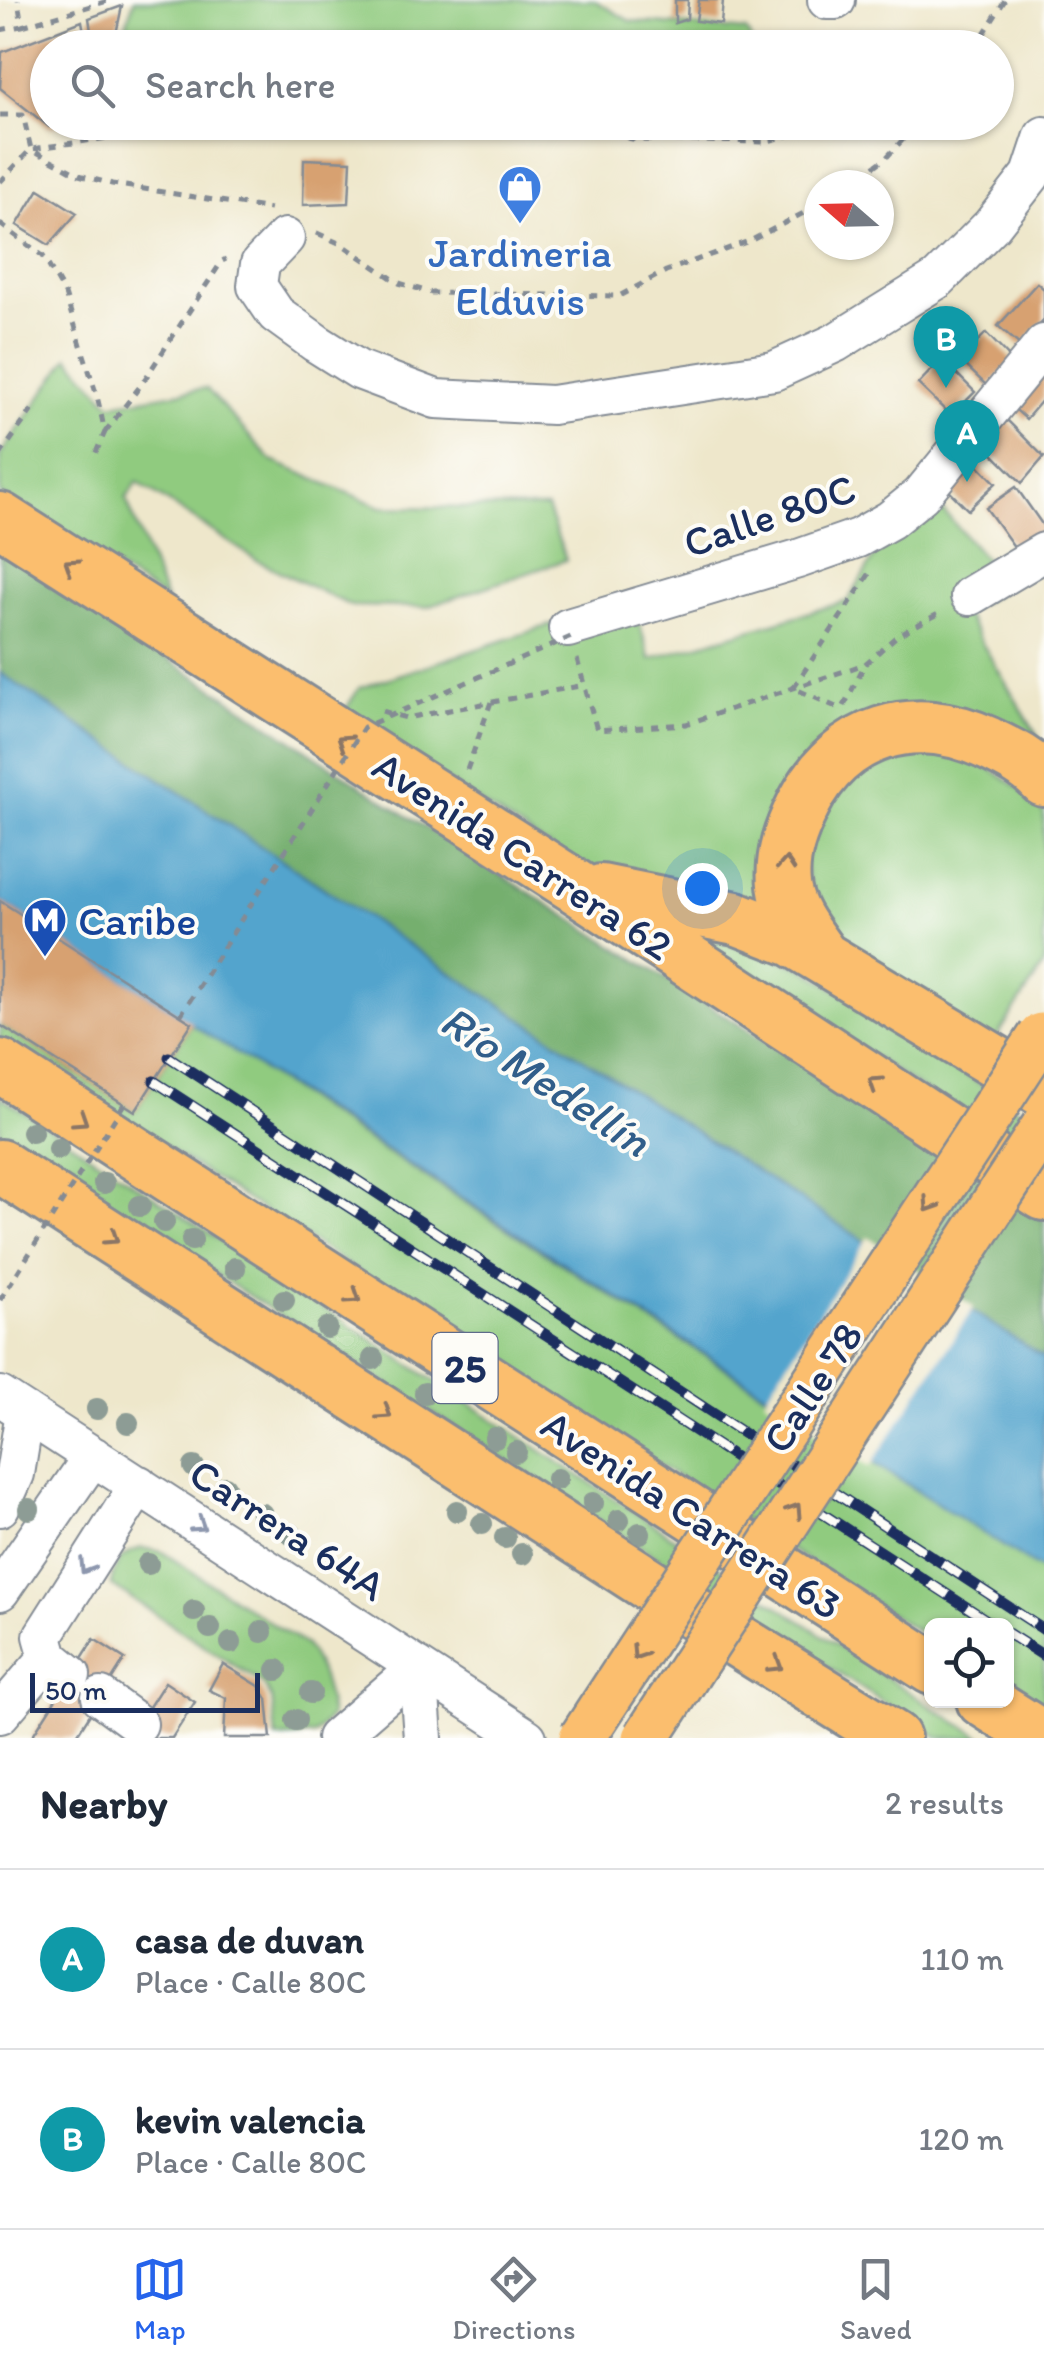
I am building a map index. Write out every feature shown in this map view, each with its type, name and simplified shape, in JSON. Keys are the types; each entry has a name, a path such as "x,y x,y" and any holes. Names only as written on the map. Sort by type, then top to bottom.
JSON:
{"highway":[{"name":"Avenida Carrera 62","path":"0,519 575,886 1044,1194"},
{"path":"818,953 788,902 784,860 788,839 810,793 842,754 889,730 910,726 943,729 974,737 1006,752 1033,768 1044,780"},
{"path":"575,886 736,918 818,953 1044,1091"},
{"name":"Avenida Carrera 63","path":"0,1066 924,1663"},
{"name":"Avenida Carrera 63","path":"0,1166 894,1738"},
{"path":"996,1708 1043,1738"}],"main road":[{"name":"Calle 78","path":"582,1738 1043,1033"},
{"name":"Calle 78","path":"646,1738 1044,1126"}],"street":[{"path":"828,0 836,0"},
{"path":"281,224 260,264 257,286 276,314 316,343 360,370 436,400 552,405 774,371 835,343 938,278 979,238 1030,175 1044,136"},
{"name":"Calle 80C","path":"569,632 858,538 890,520 921,495 1044,344"},
{"path":"970,596 1044,552"},
{"path":"0,1508 15,1474 12,1404"},
{"name":"Carrera 64A","path":"12,1404 527,1738"},
{"path":"0,1590 93,1456"},
{"path":"138,1724 74,1676 43,1636 139,1486"},
{"path":"0,1541 38,1536"},
{"path":"0,1565 38,1536"},
{"path":"336,1738 418,1667"},
{"path":"418,1667 423,1738"},
{"path":"0,1714 74,1676"}],"path":[{"path":"18,0 22,26"},
{"path":"0,30 111,0"},
{"path":"986,30 1005,0"},
{"path":"0,114 23,115 32,149 79,176 314,231 343,245 399,283 432,293 619,296 666,271 752,240 804,213"},
{"path":"0,182 32,149 94,140"},
{"path":"636,140 772,140"},
{"path":"869,170 902,140"},
{"path":"0,224 43,256 65,294 97,396 104,432"},
{"path":"94,456 104,432 141,385 222,260 281,224"},
{"path":"0,455 32,410"},
{"path":"793,688 876,565 858,538"},
{"path":"368,708 406,718 585,686 598,730 686,724 865,664 898,635 970,596"},
{"path":"180,1016 364,727 569,632"},
{"path":"452,810 491,702"},
{"path":"0,1300 124,1104"}],"green space":[{"path":"134,0 594,0 630,21 734,30 125,30"},
{"path":"69,357 111,404 206,388 272,461 381,507 547,508 566,560 427,607 351,606 258,561 137,482 126,499 166,600 0,494 0,455"},
{"path":"939,506 1009,586 964,613 1044,747 849,735 774,909 600,879 342,715 359,688 632,598 650,659 848,601 880,547"},
{"path":"0,548 404,814 1044,1220 1044,1358 445,969 0,673"},
{"path":"878,746 967,754 1035,798 1044,813 1044,965 993,1043 822,941 799,841"},
{"path":"672,925 802,967 1044,1126 1044,1169"},
{"path":"192,1023 350,1129 1044,1572 1044,1713 1014,1694 1014,1618 924,1618 924,1635 0,1041 0,1025 135,1111"},
{"path":"0,1096 924,1702 924,1708 933,1708 983,1738 939,1738 0,1136"},
{"path":"142,1548 162,1552 305,1645 323,1679 331,1716 314,1735 276,1738 272,1699 263,1684 111,1585 119,1560"}],"water":[{"name":"Río Medellín","path":"0,673 445,969 1044,1358 1044,1572 0,901"}],"pier":[{"path":"868,1237 974,1307 870,1467 764,1399"}],"building":[{"path":"675,0 688,0 687,19 675,23"},
{"path":"699,0 723,0 721,24 696,21"},
{"path":"122,6 117,30 91,30 89,18"},
{"path":"82,21 84,30 59,30"},
{"path":"30,41 30,112 0,88 2,52"},
{"path":"304,159 351,161 349,203 303,205"},
{"path":"39,189 77,213 49,245 17,225"},
{"path":"1037,283 1044,289 1044,320 1021,346 998,326"},
{"path":"986,333 1013,361 988,387 960,360"},
{"path":"942,359 975,392 951,416 918,384"},
{"path":"1039,370 1044,374 1044,398 1026,419 1009,404"},
{"path":"1000,413 1044,457 1022,483 976,437"},
{"path":"965,452 996,483 968,510 939,481"},
{"path":"1016,487 1044,527 1044,538 1020,555 986,508"},
{"name":"Caribe","path":"0,901 192,1023 135,1111 0,1025"},
{"path":"94,1639 125,1659 75,1738 31,1738"},
{"path":"223,1664 259,1686 267,1699 271,1738 224,1738 226,1698 209,1690"},
{"path":"165,1682 195,1702 172,1738 129,1738"}],"railway":[{"path":"169,1057 1044,1630"},
{"path":"154,1081 984,1618"},
{"path":"1014,1637 1044,1656"}],"place":[{"name":"Jardineria Elduvis","path":"520,225"},
{"name":"kevin valencia","path":"946,388"},
{"name":"casa de duvan","path":"967,482"},
{"name":"Caribe","path":"45,958"}]}
